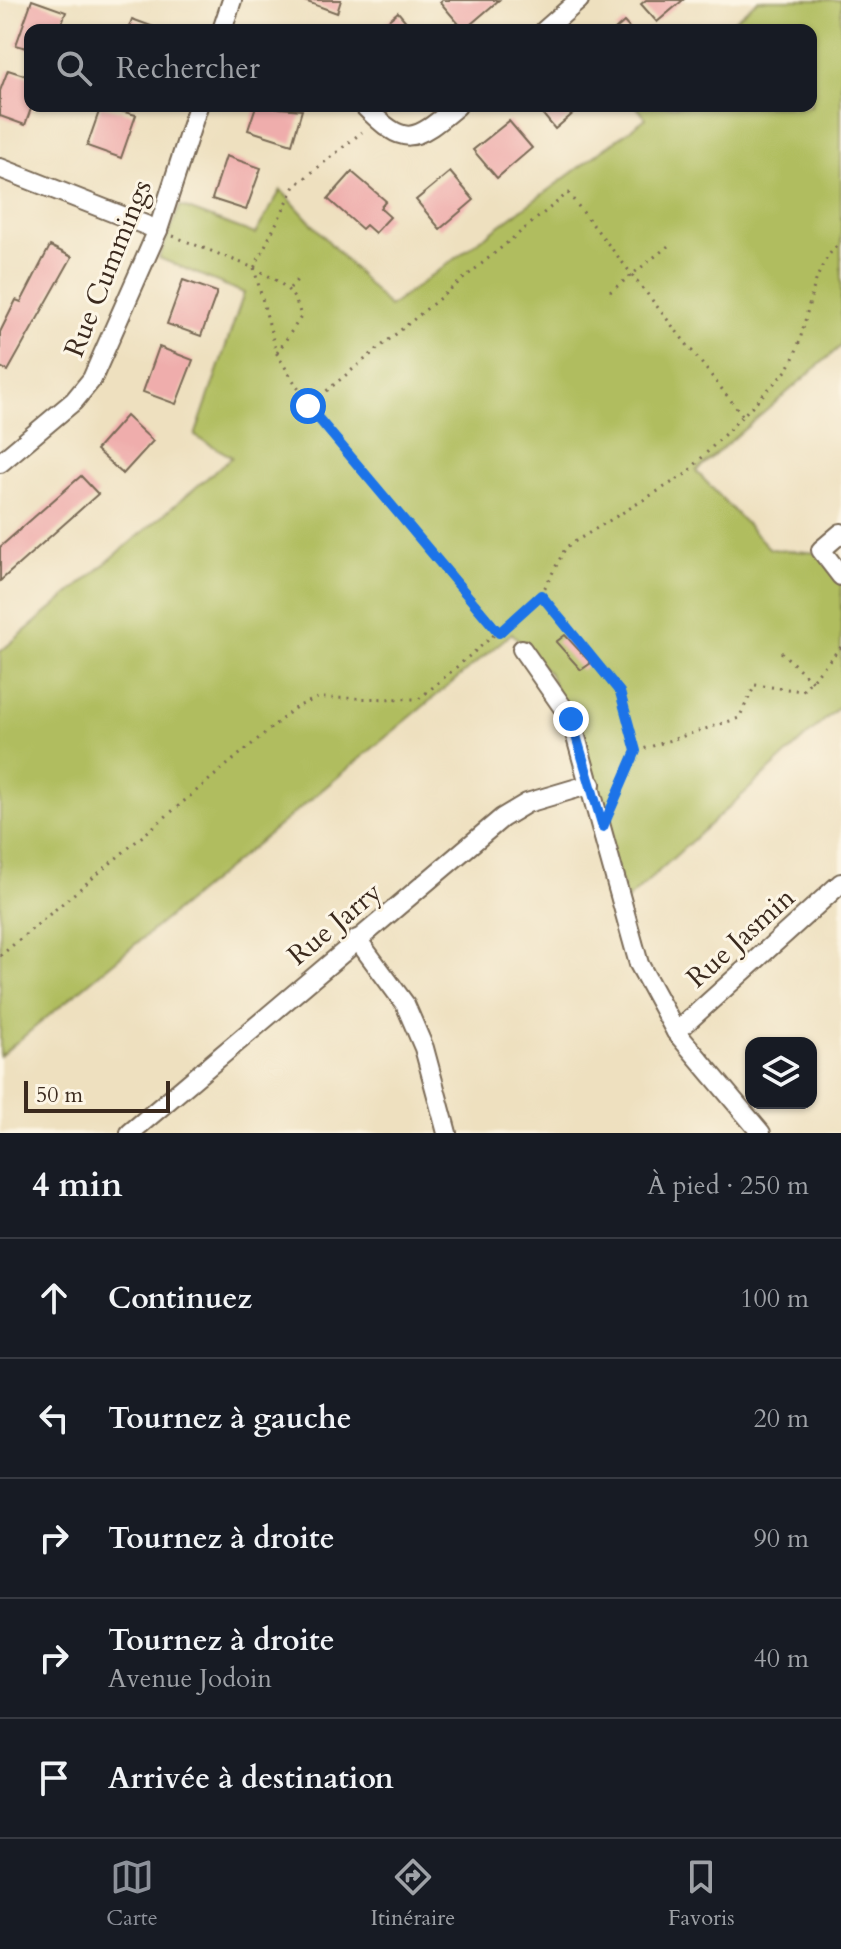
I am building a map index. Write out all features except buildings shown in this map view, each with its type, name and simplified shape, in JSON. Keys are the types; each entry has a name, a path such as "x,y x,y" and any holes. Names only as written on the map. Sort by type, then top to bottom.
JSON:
{"street":[{"path":"224,24 232,0"},
{"path":"551,24 571,3"},
{"name":"Rue Cummings","path":"0,463 74,401 92,379 158,230 196,112"},
{"path":"370,112 392,134 407,137 426,130 449,112"},
{"path":"0,168 158,230"},
{"path":"841,533 821,550 841,576"},
{"path":"522,649 571,719 639,964 676,1032 761,1133"},
{"name":"Rue Jarry","path":"130,1133 502,818 527,803 591,784"},
{"name":"Rue Jasmin","path":"676,1032 841,883"},
{"path":"357,939 405,1004 424,1048 447,1133"}],"path":[{"path":"378,120 295,186 254,268 277,354 308,406 499,633"},
{"path":"308,406 568,193 634,273 743,416"},
{"path":"158,230 254,268 290,288 301,317 277,354"},
{"path":"0,956 296,707 318,698 419,699 499,633 541,595 566,547 686,474 787,370 800,350 818,274 831,250 841,242"},
{"path":"610,292 672,243"},
{"path":"290,288 297,280"},
{"path":"541,595 620,692 636,751 603,827"},
{"path":"636,751 739,718 755,685 802,691 841,647"},
{"path":"781,652 812,681"}],"green space":[{"path":"758,0 841,0 841,346 696,471 770,549 820,553 841,580 841,705 627,900 550,674 512,633 0,1056 0,652 232,457 195,436 244,293 159,258 180,206 255,234 281,190 389,307 646,118 641,112 817,112 817,24 730,24"}],"route":[{"path":"308,406 401,512 499,633 541,595 620,692 636,751 603,827 571,719"}]}
